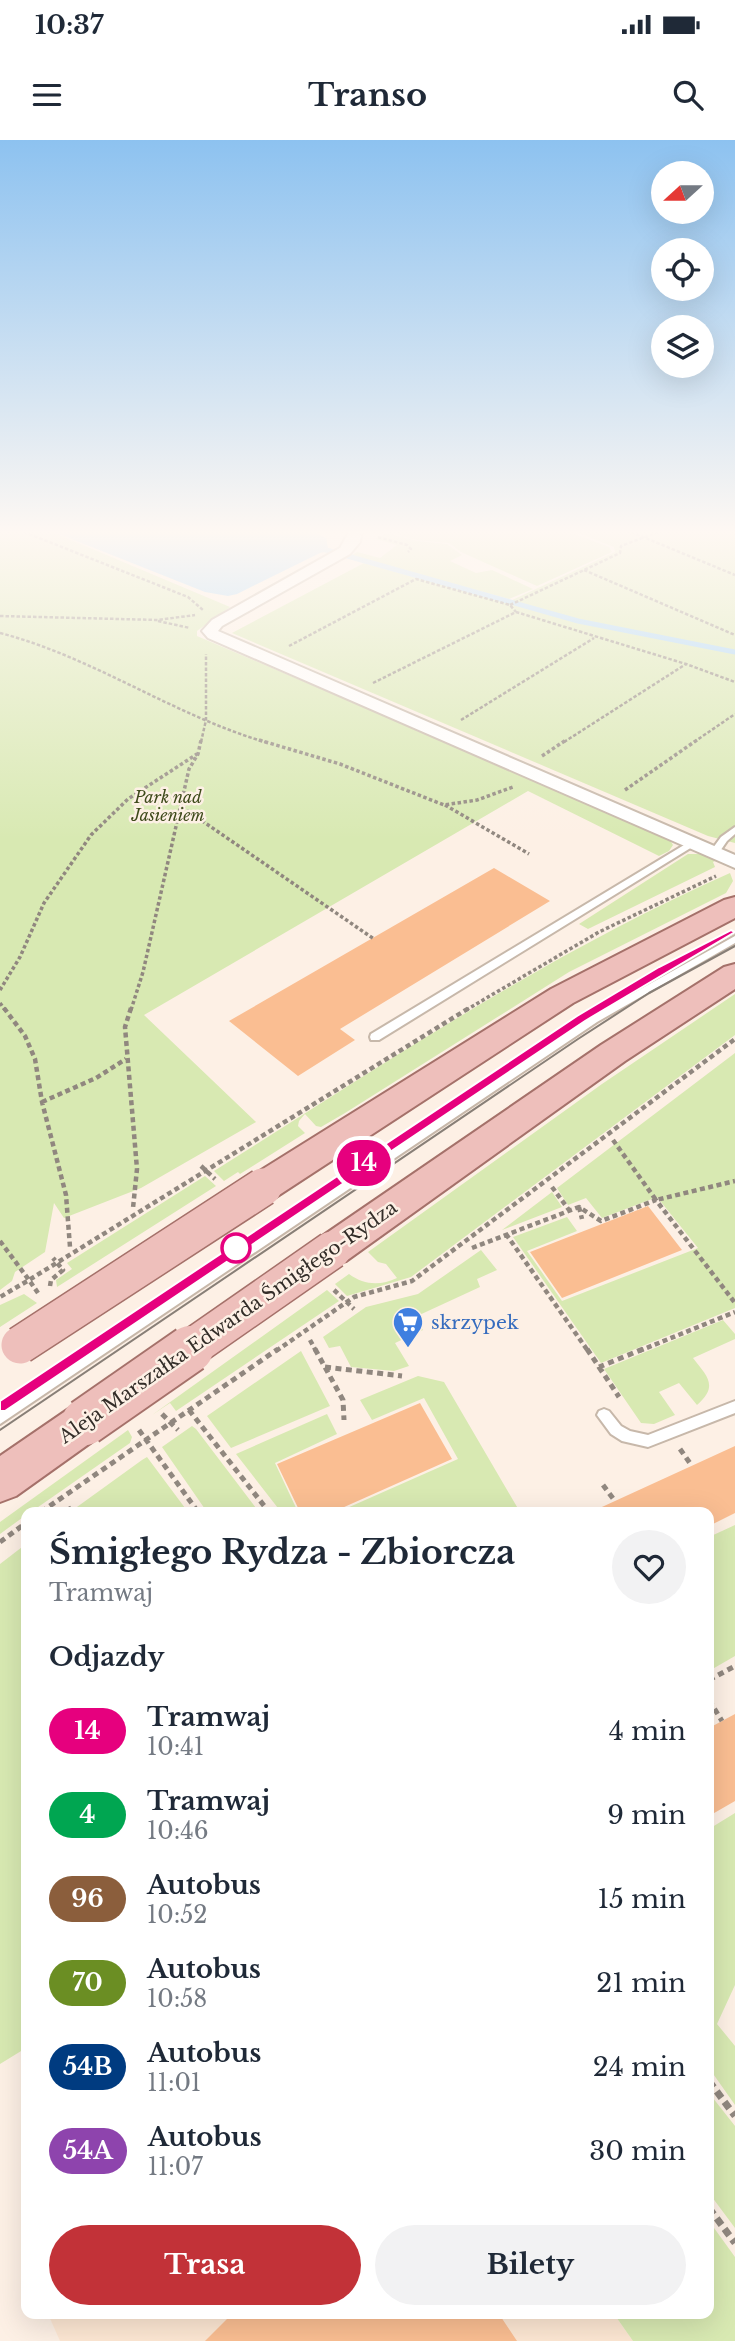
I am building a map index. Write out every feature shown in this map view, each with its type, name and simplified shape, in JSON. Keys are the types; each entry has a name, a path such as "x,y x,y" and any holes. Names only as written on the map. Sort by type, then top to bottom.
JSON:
{"main road":[{"path":"10,1351 554,1001 735,906"},
{"name":"Aleja Marszałka Edwarda Śmigłego-Rydza","path":"0,1481 85,1422 331,1268 613,1053 735,974"}],"street":[{"path":"214,635 694,842 715,852 729,868"}],"lane":[{"path":"715,852 735,830"},
{"path":"375,1037 694,842"},
{"path":"0,1418 593,1020 642,989 735,939"},
{"path":"604,1415 616,1430 627,1437 648,1441 735,1407"}],"path":[{"path":"7,635 35,642 254,739 340,764 444,805 530,854"},
{"path":"133,1208 137,1169 125,1059 125,1027 144,971 157,901 190,769 198,754 206,720 206,640 208,635"},
{"path":"286,648 311,635"},
{"path":"369,685 470,635"},
{"path":"584,635 686,664 735,682"},
{"path":"456,724 594,638"},
{"path":"538,758 686,664"},
{"path":"621,793 735,714"},
{"path":"0,990 43,905 96,828 126,799 164,772 198,754"},
{"path":"444,805 477,800 540,777"},
{"path":"182,807 374,939"},
{"path":"0,1297 58,1264 520,976 599,932 729,868"},
{"path":"0,997 35,1059 42,1102 66,1195 70,1247"},
{"path":"48,1507 354,1297 412,1281 735,1039"},
{"path":"42,1102 96,1078 125,1059"},
{"path":"613,1140 735,1303"},
{"path":"201,1166 220,1184"},
{"path":"472,1248 579,1207 601,1221 656,1200 735,1181"},
{"path":"552,1187 569,1210"},
{"path":"579,1207 582,1219"},
{"path":"506,1234 599,1367 735,1312"},
{"path":"0,1241 43,1300"},
{"path":"52,1258 63,1270 51,1280 54,1293"},
{"path":"331,1268 347,1302 354,1309"},
{"path":"310,1340 343,1400 344,1420"},
{"path":"325,1367 402,1376"},
{"path":"189,1410 265,1507"},
{"path":"132,1422 194,1507"},
{"path":"680,1449 692,1466"},
{"path":"603,1485 615,1501"},
{"path":"0,1542 21,1527"},
{"path":"714,1677 735,1665"},
{"path":"714,1708 722,1721"},
{"path":"714,2088 735,2116"},
{"path":"714,2215 735,2243"}],"shaded area":[{"path":"50,2319 618,2319 633,2341 60,2341"}],"green space":[{"name":"Park nad Jasieniem","path":"0,635 197,635 668,837 673,845 669,851 659,856 528,791 144,1015 256,1122 141,1188 64,1218 54,1203 45,1252 15,1272 12,1281 0,1290"},
{"path":"236,635 735,635 735,843 708,836"},
{"path":"688,854 703,854 717,860 713,862 715,867 588,929 579,924"},
{"path":"730,873 733,881 726,893 569,972 321,1127 316,1126 305,1114 298,1126 305,1133 240,1174 238,1172 224,1181 214,1171 403,1051 531,975 662,905"},
{"path":"735,994 735,1035 411,1277 347,1296 335,1284 349,1274 372,1283 397,1278 386,1264 378,1262 368,1252 602,1084"},
{"path":"735,1053 735,1308 601,1363 513,1237 567,1217 577,1231 527,1251 562,1301 698,1248 657,1197 602,1218 586,1198 568,1205 557,1188"},
{"path":"205,1176 216,1186 57,1287 56,1280 72,1269 67,1263"},
{"path":"552,1192 562,1207 502,1230"},
{"path":"481,1250 497,1270 477,1279 480,1287 415,1317 423,1330 395,1343 409,1366 394,1371 351,1367 340,1346 329,1348 323,1337 366,1307 418,1294"},
{"path":"327,1290 339,1301 176,1411 170,1403 152,1415"},
{"path":"24,1294 37,1303 0,1327 0,1305"},
{"path":"723,1320 735,1334 735,1339 693,1358 708,1381 708,1392 704,1398 697,1405 679,1383 659,1392 675,1415 654,1424 641,1423 604,1369"},
{"path":"301,1351 330,1406 231,1448 207,1416"},
{"path":"418,1376 444,1382 517,1507 349,1507 458,1459 424,1398 372,1420 360,1400"},
{"path":"327,1414 337,1434 275,1463 296,1507 277,1507 236,1454"},
{"path":"192,1426 255,1507 204,1507 162,1447"},
{"path":"128,1430 132,1437 130,1443 38,1507 21,1507 21,1519 0,1534 0,1522"},
{"path":"147,1457 184,1507 77,1507"},
{"path":"735,1525 735,1656 714,1668 714,1535"},
{"path":"21,1548 21,2051 0,2064 0,1564"},
{"path":"735,1813 735,1985 717,2024 735,2046 735,2105 714,2075 714,1826"},
{"path":"714,2099 735,2126 735,2228 714,2200"},
{"path":"714,2228 735,2257 735,2341 633,2341 618,2319 714,2319"}],"building":[{"path":"494,868 550,901 340,1029 355,1040 298,1076 229,1021"},
{"path":"648,1206 682,1250 562,1298 530,1252"},
{"path":"420,1403 452,1459 344,1507 298,1507 277,1464"},
{"path":"735,1446 735,1513 714,1524 714,1507 602,1507"},
{"path":"735,1714 735,1801 714,1813 714,1725"},
{"path":"227,2319 502,2319 517,2341 205,2341"}],"waterway":[{"path":"647,635 735,652"}],"tram line":[{"path":"0,1406 568,1027 635,985 735,932"},
{"name":"14","path":"0,1406 581,1018 635,985 735,932"},
{"path":"0,1430 578,1039 649,993 735,946"}],"place":[{"name":"skrzypek","path":"408,1349"}]}
